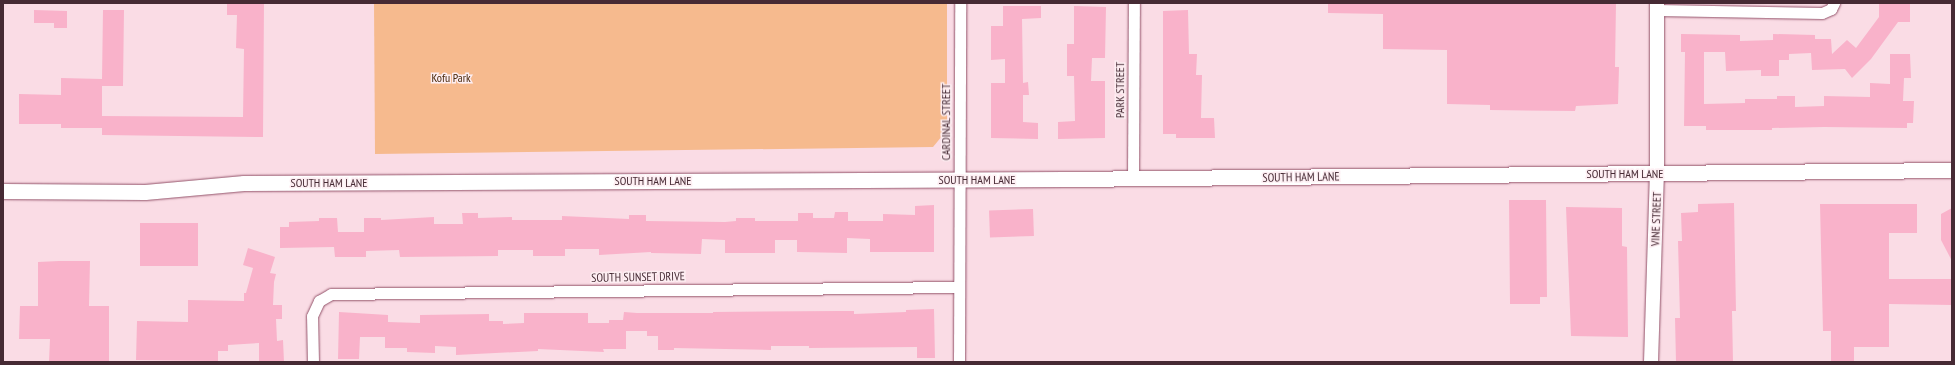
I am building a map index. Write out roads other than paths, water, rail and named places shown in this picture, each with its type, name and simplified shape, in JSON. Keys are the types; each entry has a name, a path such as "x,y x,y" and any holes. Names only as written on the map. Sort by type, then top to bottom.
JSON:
{"main road":[{"name":"SOUTH HAM LANE","path":"3,191 145,192 244,183 959,180 1952,170"}],"street":[{"name":"CARDINAL STREET","path":"959,362 960,3"},
{"name":"PARK STREET","path":"1133,178 1134,3"},
{"path":"1657,6 1822,13 1831,9 1834,3"},
{"name":"VINE STREET","path":"1651,362 1657,173 1657,6"},
{"name":"SOUTH SUNSET DRIVE","path":"313,362 312,316 319,301 331,294 959,287"}],"park label":[{"name":"Kofu Park","path":"451,78"}]}
